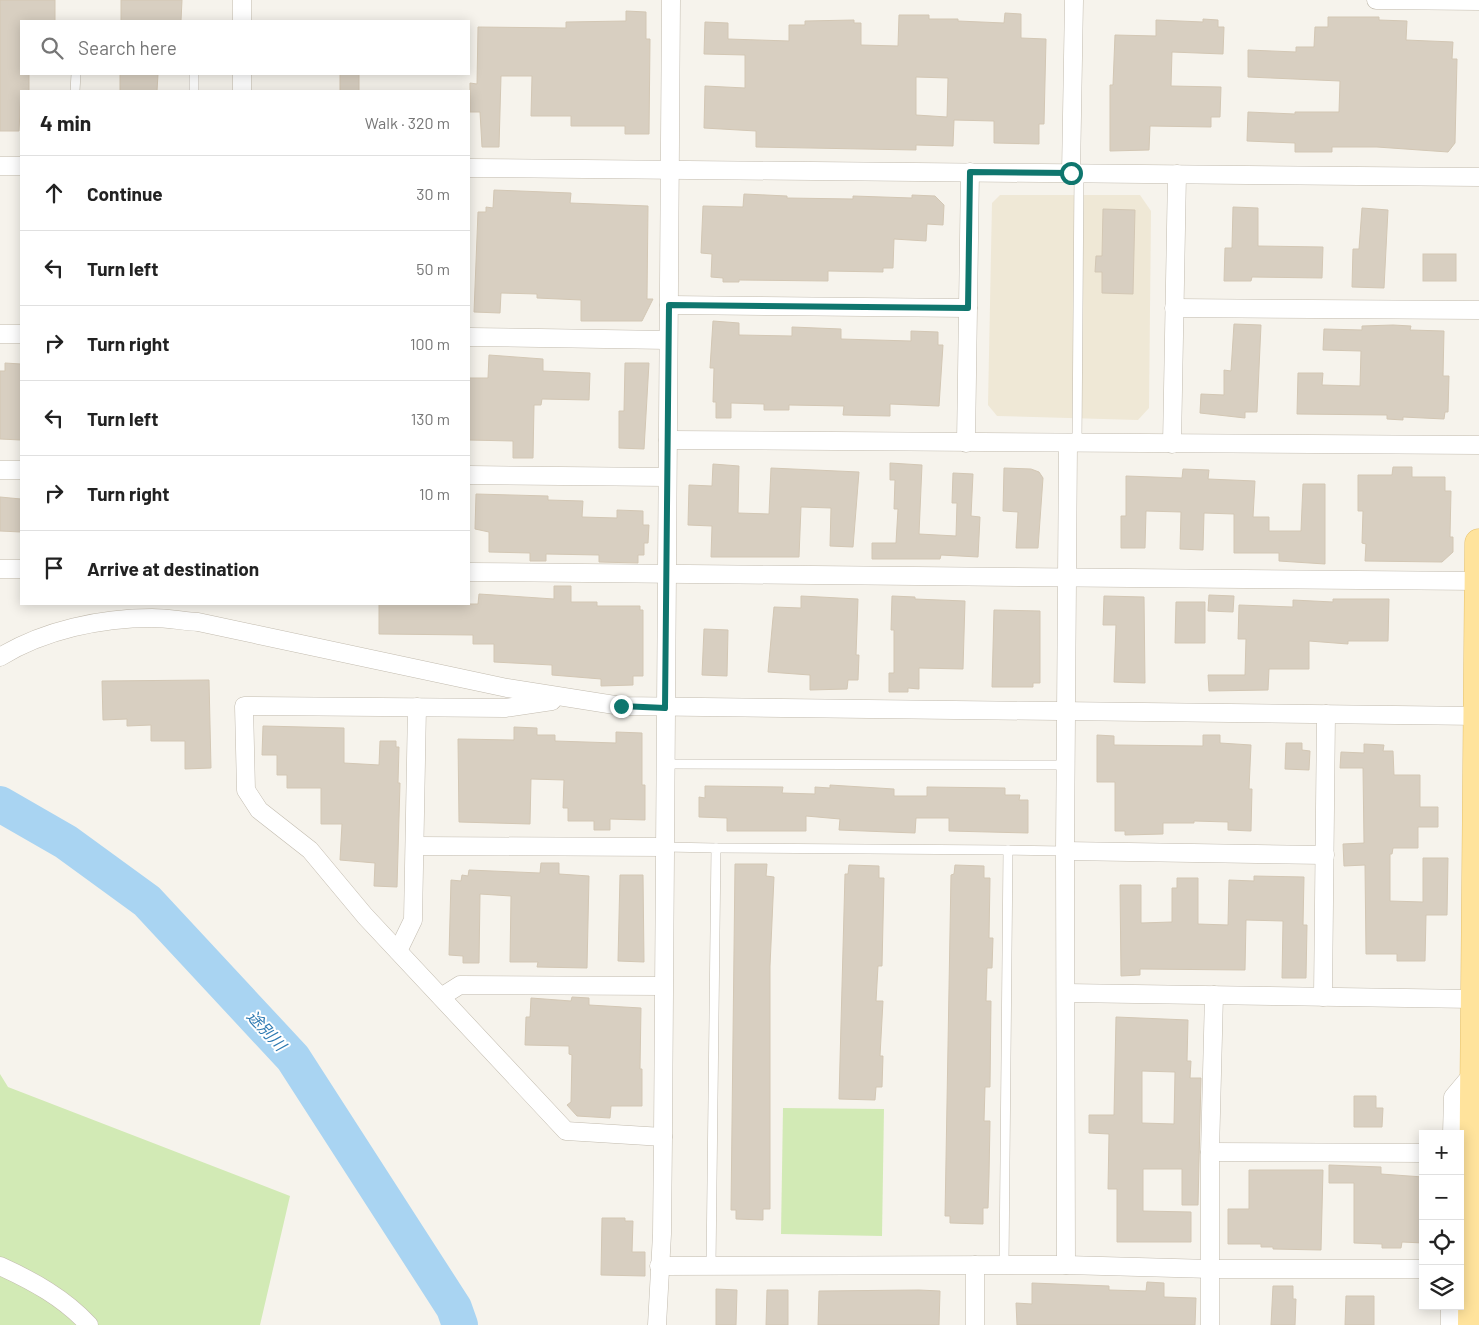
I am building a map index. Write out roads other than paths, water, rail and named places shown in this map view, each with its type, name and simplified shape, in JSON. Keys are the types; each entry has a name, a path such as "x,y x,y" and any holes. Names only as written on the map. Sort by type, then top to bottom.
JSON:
{"main road":[{"path":"1472,1325 1477,1068 1474,998 1478,822 1479,542"}],"street":[{"path":"242,0 242,20"},
{"path":"657,1325 662,1234 671,0"},
{"path":"1074,0 1075,173"},
{"path":"1376,0 1479,1"},
{"path":"242,75 242,90"},
{"path":"0,166 20,166"},
{"path":"470,168 1479,177"},
{"path":"966,443 970,172"},
{"path":"1172,444 1178,174"},
{"path":"669,305 968,308"},
{"path":"1174,308 1479,310"},
{"path":"0,334 20,334"},
{"path":"470,337 668,340"},
{"path":"668,440 1479,445"},
{"path":"1066,1265 1066,711 1068,576 1073,443"},
{"path":"0,470 20,470"},
{"path":"470,475 667,477"},
{"path":"0,569 20,569"},
{"path":"470,572 666,575 1478,576"},
{"path":"0,657 53,632 112,621 152,618 198,622 565,699 621,706 1478,716"},
{"path":"565,699 505,708 244,706 246,790 259,810 310,850 366,916 566,1131 663,1137"},
{"path":"398,951 413,920 416,846 416,707"},
{"path":"1323,997 1326,714"},
{"path":"416,846 664,847"},
{"path":"1065,851 1324,855"},
{"path":"441,997 460,985 663,986"},
{"path":"1066,994 1474,998"},
{"path":"1210,1325 1210,1152 1214,995"},
{"path":"1452,1130 1453,1097 1477,1068"},
{"path":"1210,1152 1419,1153"},
{"path":"975,1265 975,1325"},
{"path":"659,1266 1066,1265 1211,1269 1419,1269"},
{"path":"0,1266 36,1282 80,1315 89,1325"},
{"path":"1450,1310 1450,1325"}],"lane":[{"path":"75,90 76,75"},
{"path":"194,75 194,90"},
{"path":"1073,443 1075,173"},
{"path":"665,764 1066,765"},
{"path":"664,847 1065,851"},
{"path":"711,1266 716,848"},
{"path":"1004,1265 1008,850"}],"waterway":[{"name":"途別川","path":"0,804 66,842 147,901 293,1058 454,1308 460,1325"}]}
